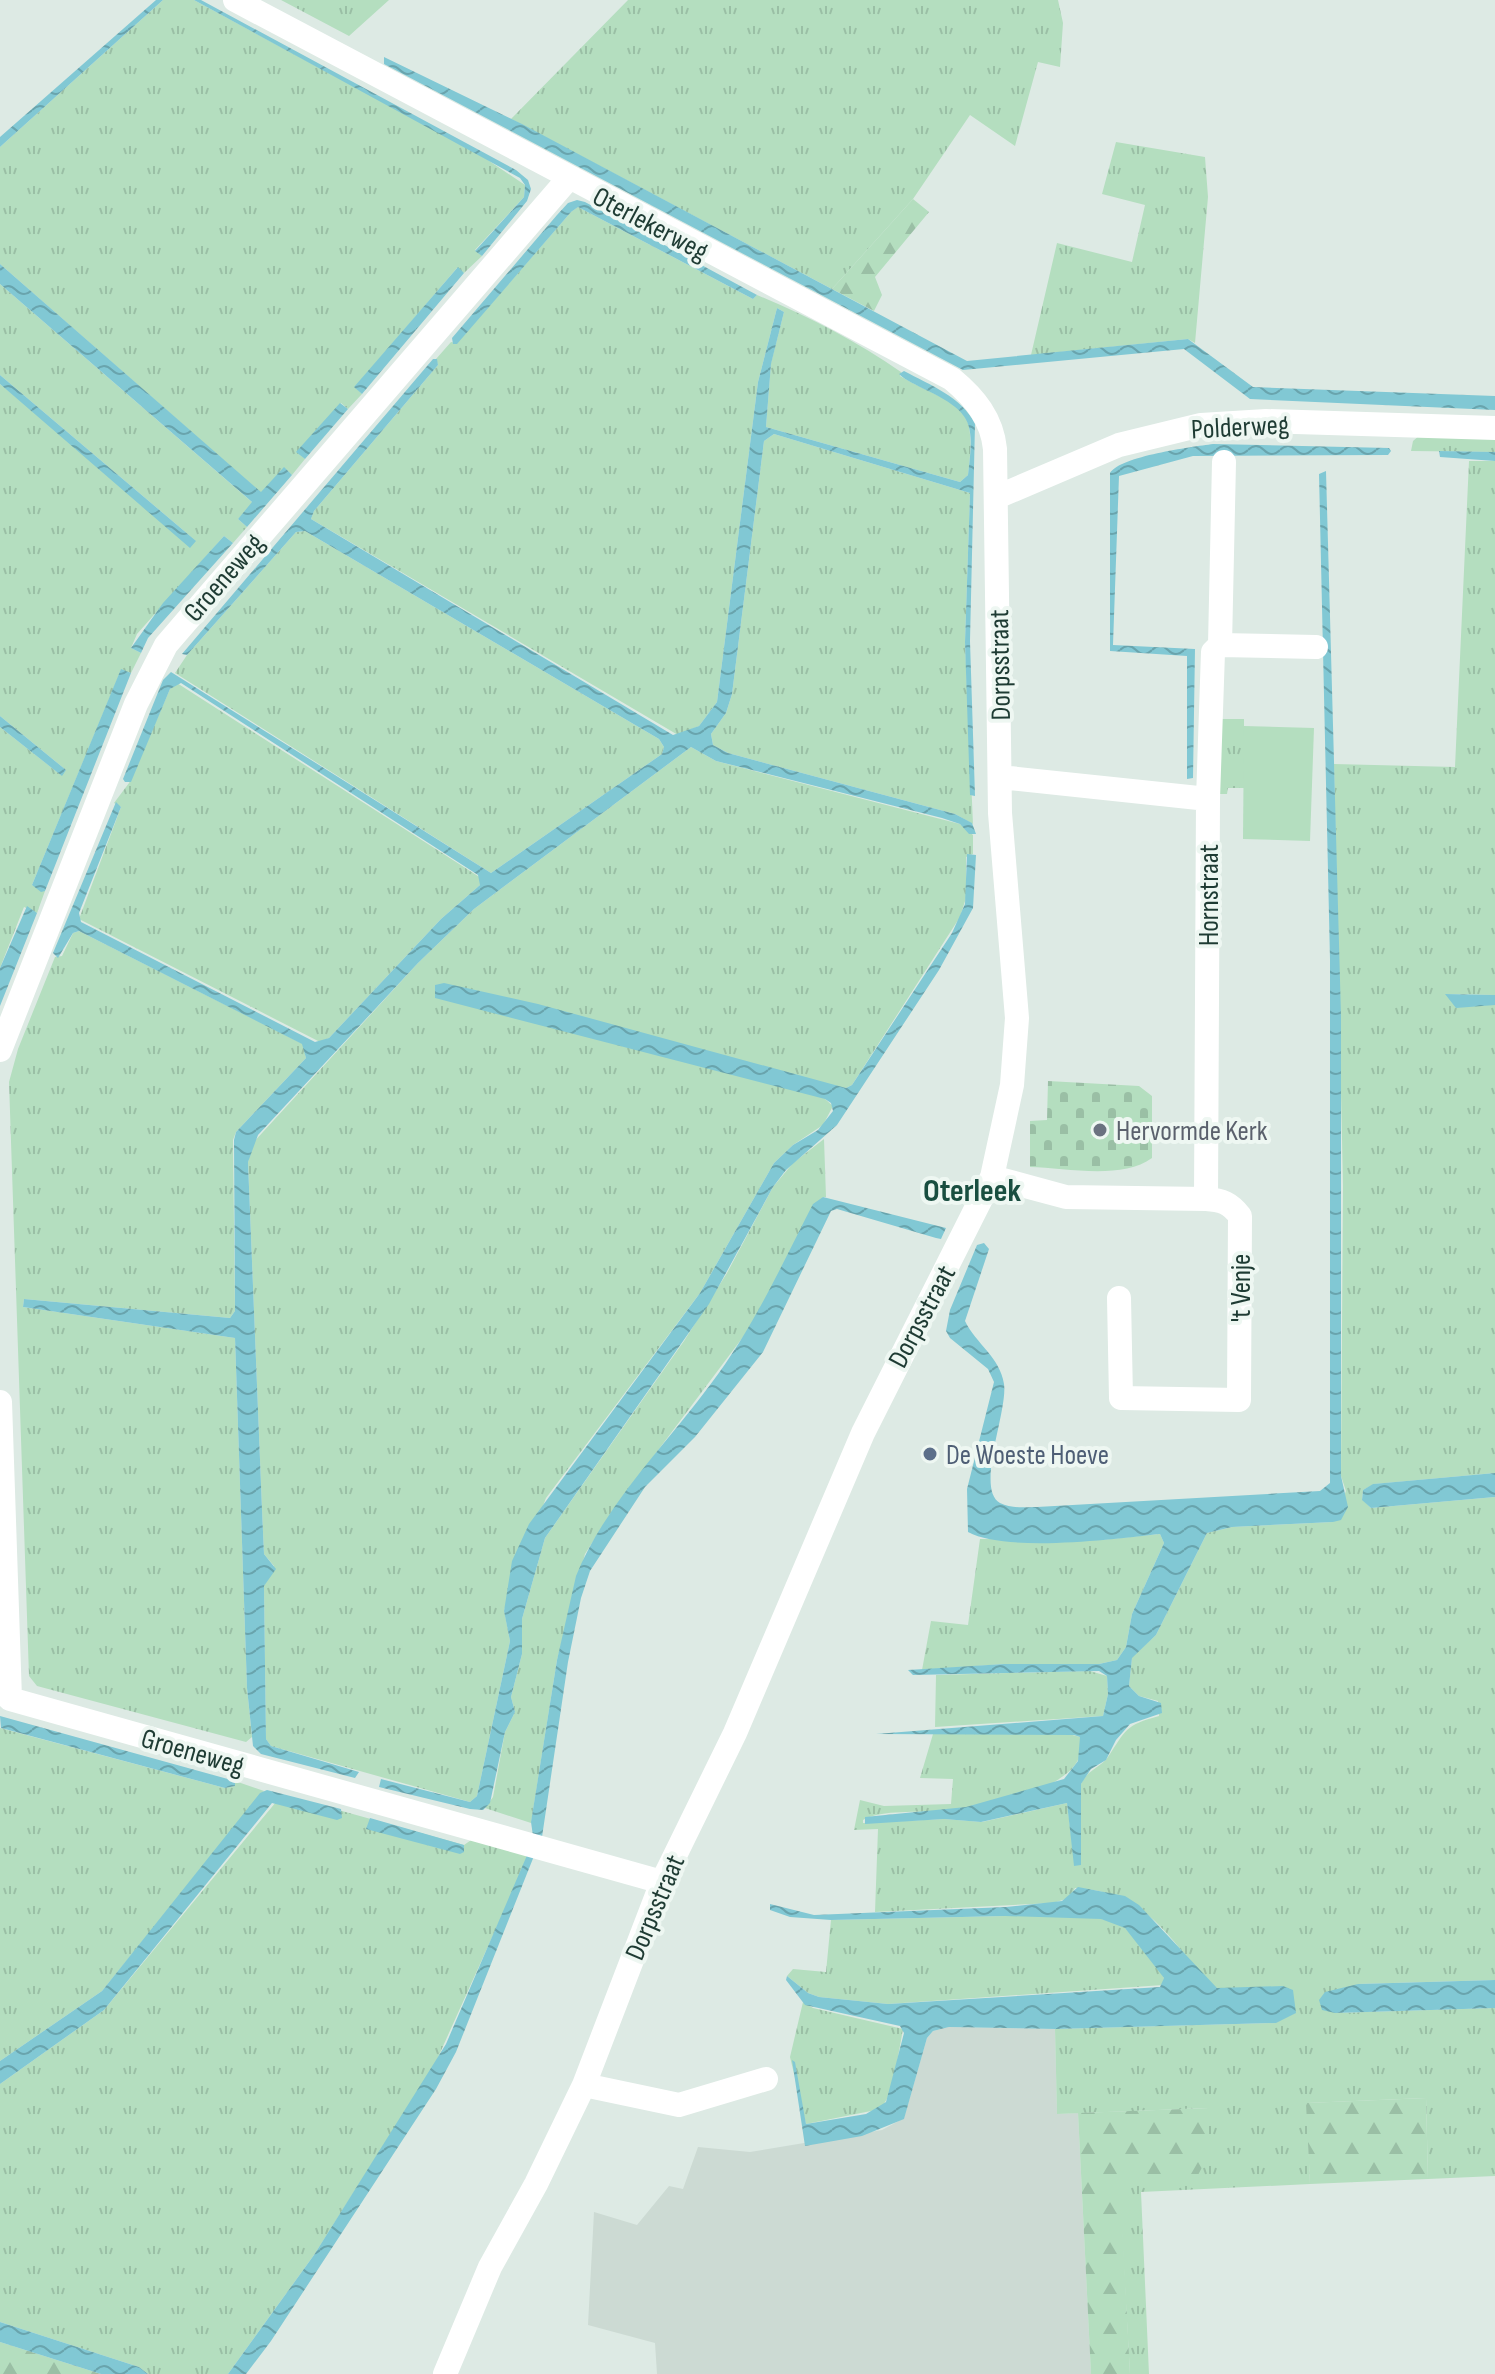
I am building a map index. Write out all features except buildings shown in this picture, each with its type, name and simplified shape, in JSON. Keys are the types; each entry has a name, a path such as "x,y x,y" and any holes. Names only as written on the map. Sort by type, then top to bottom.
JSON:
{"street":[{"name":"Oterlekerweg","path":"235,0 568,179 952,379 968,392 989,422 994,436 997,497"},
{"name":"Groeneweg","path":"0,1050 136,704 166,645 568,179"},
{"name":"Polderweg","path":"997,497 1119,445 1201,425 1266,421 1495,428"},
{"name":"Hornstraat","path":"1206,1199 1208,799 1213,652 1220,645 1224,462"},
{"name":"Dorpsstraat","path":"445,2374 490,2267 536,2184 584,2085 662,1882 735,1733 895,1364 976,1214 992,1177 1012,1085 1017,1018 1001,839 997,497"},
{"path":"1220,645 1316,647"},
{"path":"1000,777 1208,799"},
{"name":"'t Venje","path":"992,1177 1066,1197 1223,1200 1240,1216 1239,1400 1121,1398 1119,1298"},
{"name":"Groeneweg","path":"0,1402 10,1699 662,1882"},
{"path":"584,2085 679,2105 766,2079"}],"shaded area":[{"path":"949,2027 1055,2029 1057,2114 1078,2113 1091,2374 657,2374 655,2343 588,2325 594,2212 637,2225 669,2186 683,2189 698,2147 750,2152 882,2130 904,2118 927,2038 933,2031"}],"green space":[{"path":"163,0 194,0 479,154 525,185 524,197 475,250 482,256 464,273 457,268 355,387 362,394 348,409 341,403 297,452 305,459 292,475 284,468 261,493 0,264 0,147"},
{"path":"281,0 389,0 349,36"},
{"path":"628,0 1058,0 1063,23 1060,67 1038,62 1015,146 970,115 913,199 832,289 511,119"},
{"path":"1116,142 1205,157 1208,197 1195,343 1188,339 1031,355 1057,243 1132,262 1145,205 1102,194"},
{"path":"913,199 929,212 875,277 882,295 874,311 832,289"},
{"path":"578,207 753,299 757,295 849,340 901,372 900,376 960,409 970,431 968,475 960,482 766,427 771,363 784,312 777,308 758,382 717,702 699,726 678,735 311,519 314,511 438,365 436,359 451,342 457,343"},
{"path":"0,284 253,503 238,519 247,527 233,543 224,536 137,634 131,648 141,653 131,673 121,670 32,885 45,891 37,913 24,907 0,968 0,727 61,775 66,770 0,716 0,384 196,541 0,375"},
{"path":"774,434 970,493 965,642 973,824 955,814 728,753 713,745 711,734 726,713 732,694 764,441"},
{"path":"1421,434 1495,436 1495,452 1411,451 1413,441"},
{"path":"1469,461 1495,461 1495,995 1446,994 1462,1005 1495,1005 1495,1473 1374,1484 1363,1490 1362,1499 1371,1508 1495,1497 1495,1980 1358,1984 1335,2013 1495,2008 1495,2176 1428,2179 1426,2098 1307,2103 1310,2184 1141,2192 1149,2374 1130,2374 1119,2180 1208,2108 1057,2114 1055,2029 1276,2023 1228,1990 1217,1988 1206,1980 1151,1917 1119,1897 1099,1891 1075,1888 1069,1898 1053,1903 875,1912 878,1829 854,1830 860,1800 884,1806 951,1804 953,1779 920,1778 933,1734 1065,1733 1080,1737 1080,1755 1070,1770 1053,1783 1006,1800 942,1811 880,1814 863,1820 863,1823 944,1819 982,1822 1067,1803 1075,1866 1076,1812 1081,1784 1108,1757 1128,1730 1139,1722 1159,1716 1158,1701 1139,1696 1129,1686 1132,1657 1156,1635 1207,1533 1232,1527 1333,1522 1346,1491 1341,1476 1343,1186 1334,764 1455,767"},
{"path":"305,531 659,739 664,747 662,754 491,873 175,673 187,655 296,532"},
{"path":"177,683 481,878 480,885 441,919 329,1038 320,1042 79,919 121,807 114,803 129,783 170,689"},
{"path":"1219,719 1244,719 1244,788 1228,788 1227,794 1217,794"},
{"path":"1244,726 1314,728 1310,841 1243,839"},
{"path":"691,747 716,761 960,824 973,835 973,854 966,857 966,898 960,917 852,1085 846,1088 833,1086 825,1099 833,1106 823,1125 793,1145 774,1163 700,1293 546,1498 504,1610 510,1641 477,1796 470,1802 271,1746 266,1739 264,1586 274,1566 264,1554 248,1162 252,1144 418,963 474,909"},
{"path":"79,931 303,1044 306,1058 236,1132 233,1140 235,1311 230,1318 24,1299 23,1307 235,1338 247,1688 252,1737 246,1742 37,1686 29,1676 9,1082 18,1049 55,957 62,956 73,933"},
{"path":"1048,1081 1139,1086 1152,1096 1152,1158 1140,1165 1110,1171 1030,1167 1030,1121 1047,1120"},
{"path":"824,1139 826,1197 823,1197 758,1317 611,1513 585,1554 557,1660 531,1823 485,1808 493,1797 505,1732 515,1712 511,1697 522,1654 522,1619 545,1538 684,1341 727,1273 773,1187 793,1163"},
{"path":"1160,1534 1164,1543 1132,1614 1126,1647 1117,1660 1099,1664 1004,1664 922,1670 931,1621 968,1625 980,1539 1101,1540"},
{"path":"1090,1671 1107,1676 1108,1694 1103,1716 935,1727 936,1675"},
{"path":"0,1728 225,1788 235,1786 235,1781 264,1791 102,1991 0,2061"},
{"path":"276,1802 342,1811 464,1845 474,1838 530,1853 435,2064 314,2255 228,2374 148,2374 139,2367 0,2322 0,2084 104,2010"},
{"path":"1050,1915 1100,1919 1125,1928 1151,1958 1164,1978 1163,1985 888,2004 819,1997 808,1993 787,1976 793,1969 826,1972 831,1920"},
{"path":"803,2002 813,2008 903,2029 892,2090 881,2109 806,2124 790,2057"},
{"path":"1426,2098 1428,2179 1310,2184 1306,2103"},
{"path":"1209,2108 1207,2158 1198,2175 1120,2180 1130,2374 1091,2374 1078,2113"},
{"path":"0,2342 101,2374 0,2374"}],"water":[{"path":"156,0 163,0 0,147 0,137"},
{"path":"194,0 201,0 516,170 528,180 531,189 527,201 482,256 475,251 524,197 525,185 520,178"},
{"path":"384,57 522,124 967,361 1188,339 1253,387 1495,396 1495,410 1250,399 1184,349 963,370 384,64"},
{"path":"577,200 757,295 753,299 578,207 457,344 453,344 452,338 557,215 568,203"},
{"path":"0,264 261,492 284,467 292,475 247,527 238,519 252,502 0,284"},
{"path":"458,267 464,273 362,394 354,387"},
{"path":"777,308 784,312 771,364 766,427 960,482 968,475 971,443 967,422 954,406 899,374 904,371 944,393 962,406 975,424 970,641 975,796 970,795 965,642 970,493 774,434 764,441 732,694 726,713 711,734 713,745 728,753 955,814 972,823 976,834 969,834 960,824 942,818 716,761 691,747 474,909 418,963 258,1135 248,1162 262,1509 264,1554 276,1569 264,1586 266,1739 271,1746 359,1772 355,1778 261,1754 253,1746 247,1688 235,1338 23,1307 24,1299 230,1318 235,1311 236,1132 306,1058 302,1044 79,931 73,933 58,958 53,953 116,802 121,807 79,913 81,922 315,1042 329,1038 441,919 480,885 478,875 181,683 170,689 131,782 125,782 123,779 163,680 171,672 491,873 662,754 664,747 659,739 305,531 296,532 187,655 182,654 433,359 437,359 438,365 314,511 311,519 673,735 699,726 717,702 758,382"},
{"path":"0,375 196,541 190,548 0,384"},
{"path":"340,403 348,409 305,459 296,452"},
{"path":"1213,444 1389,448 1391,451 1388,455 1193,456 1119,476 1113,645 1195,649 1193,778 1187,779 1187,656 1110,651 1110,473 1142,457"},
{"path":"1439,451 1495,452 1495,461 1440,457"},
{"path":"1326,471 1341,1016 1341,1476 1348,1507 1341,1520 1333,1522 1232,1527 1207,1533 1156,1635 1132,1658 1129,1686 1139,1696 1161,1703 1162,1713 1130,1724 1116,1740 1106,1760 1091,1769 1081,1784 1081,1865 1074,1866 1067,1803 981,1822 944,1819 865,1824 865,1817 966,1807 1064,1779 1078,1761 1080,1737 1074,1735 876,1734 1103,1716 1108,1694 1107,1676 1099,1671 913,1675 908,1670 1004,1664 1099,1664 1117,1660 1126,1647 1132,1614 1164,1543 1160,1534 1034,1543 1008,1542 968,1532 967,1489 994,1382 988,1369 950,1338 946,1331 950,1310 977,1245 984,1243 989,1249 965,1321 998,1366 1004,1384 991,1466 993,1495 1000,1503 1014,1507 1037,1507 1320,1491 1330,1483 1330,960 1319,474"},
{"path":"224,536 233,543 148,638 141,653 131,648 163,603"},
{"path":"121,669 131,673 45,891 41,892 32,885"},
{"path":"0,716 66,770 62,776 0,727"},
{"path":"967,854 976,855 973,908 939,970 837,1125 786,1170 773,1187 709,1304 545,1538 522,1619 522,1654 511,1697 515,1712 505,1732 490,1803 483,1810 470,1809 379,1787 381,1779 470,1802 477,1796 510,1641 504,1611 512,1561 529,1524 700,1293 774,1163 793,1145 818,1130 833,1111 831,1103 825,1099 435,998 435,985 444,983 538,1004 846,1088 852,1085 952,933 965,904"},
{"path":"27,906 37,913 0,1006 0,968"},
{"path":"1445,994 1495,995 1495,1005 1456,1008"},
{"path":"823,1197 946,1228 941,1239 837,1209 831,1211 763,1352 695,1437 645,1487 590,1571 581,1598 568,1662 542,1837 533,1836 531,1822 557,1660 576,1576 619,1500 726,1363 766,1297 813,1204"},
{"path":"1495,1473 1495,1497 1371,1508 1362,1500 1363,1490 1373,1484"},
{"path":"0,1716 235,1781 235,1786 225,1788 1,1728"},
{"path":"267,1790 341,1809 342,1818 337,1820 272,1803 104,2010 0,2084 0,2061 102,1991 260,1793"},
{"path":"370,1818 464,1845 464,1852 460,1854 366,1829"},
{"path":"528,1853 534,1856 456,2052 436,2089 271,2341 246,2374 228,2374 314,2255 446,2044"},
{"path":"1078,1887 1125,1896 1139,1905 1217,1988 1283,1986 1293,1990 1296,2013 1276,2023 1056,2029 949,2027 933,2031 927,2038 904,2119 862,2136 805,2146 792,2060 795,2062 806,2124 866,2114 886,2102 904,2033 900,2026 805,2005 786,1980 787,1976 808,1993 819,1997 888,2004 1160,1987 1164,1978 1125,1928 1101,1919 1005,1916 831,1920 790,1917 770,1910 770,1904 814,1915 1006,1907 1062,1901"},
{"path":"1495,1980 1495,2008 1335,2013 1322,2010 1319,2000 1325,1992 1358,1984"},
{"path":"0,2322 139,2367 148,2374 101,2374 0,2342"}],"place":[{"name":"Hervormde Kerk","path":"1100,1130"},
{"name":"De Woeste Hoeve","path":"930,1454"}],"district":[{"name":"Oterleek","path":"972,1190"}]}
